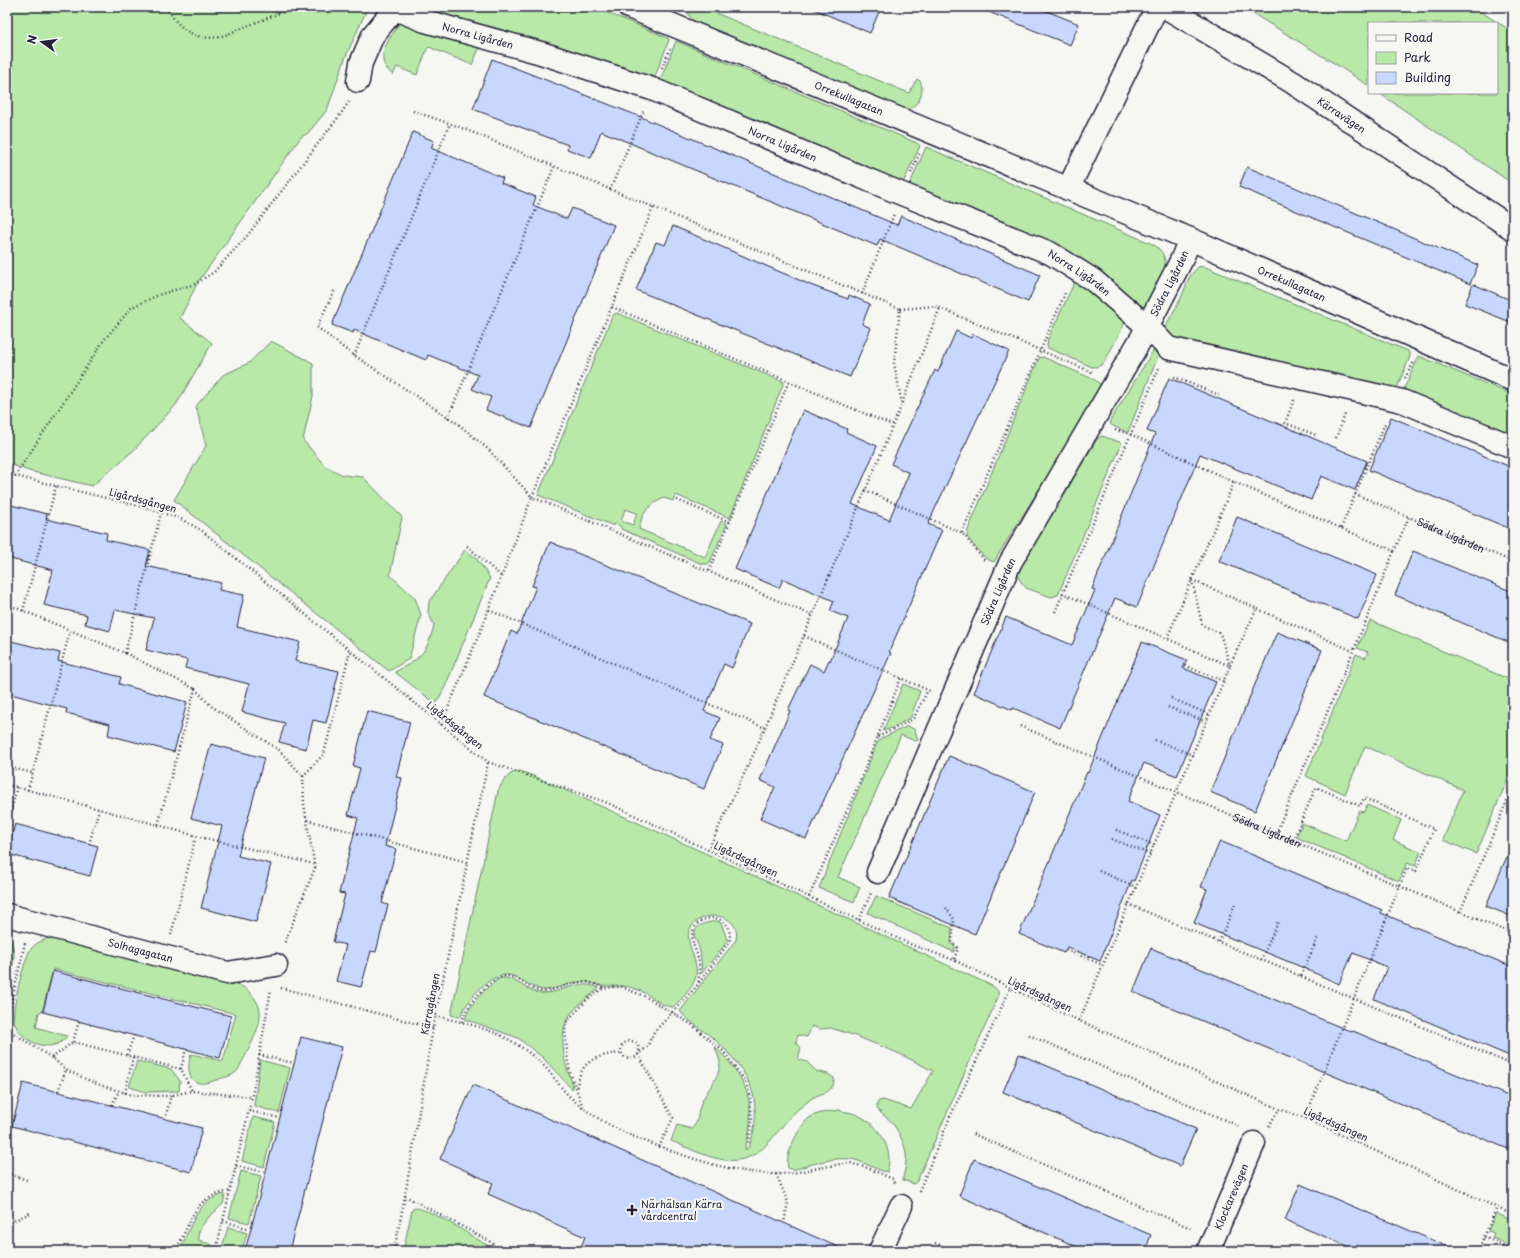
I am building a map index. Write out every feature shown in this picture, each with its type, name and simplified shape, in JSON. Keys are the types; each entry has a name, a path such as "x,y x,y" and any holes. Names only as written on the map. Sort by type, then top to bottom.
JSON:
{"street":[{"name":"Orrekullagatan","path":"629,7 1190,239 1513,380"},
{"path":"1068,189 1158,7"},
{"name":"Kärravägen","path":"1165,7 1292,82 1513,229"},
{"path":"358,81 361,64 373,35 395,8"},
{"name":"Norra Ligården","path":"395,8 425,21 541,53 652,89 902,194 1050,253 1093,280 1148,326"},
{"name":"Södra Ligården","path":"878,872 1010,563 1148,326 1182,261 1190,239"},
{"name":"Södra Ligården","path":"1148,326 1168,348"},
{"path":"1168,348 1396,400 1513,447"},
{"name":"Solhagagatan","path":"7,915 228,973 274,975"},
{"name":"Klockarevägen","path":"1210,1244 1254,1143"},
{"path":"880,1251 901,1206"}],"path":[{"path":"167,7 184,30 194,35 206,38 220,36 296,7"},
{"path":"15,476 104,340 132,306 161,294 195,284 214,272 246,236 338,119 351,99 358,81"},
{"path":"413,111 450,123 900,310 935,306 1098,374"},
{"path":"354,356 450,123"},
{"path":"448,418 554,167"},
{"path":"441,725 489,610 532,497 653,208"},
{"path":"962,533 1040,350 1076,270"},
{"path":"334,291 316,327 354,356 457,423 488,449 532,497 812,615"},
{"path":"612,307 892,425"},
{"path":"708,850 765,728 902,404 940,308"},
{"path":"900,310 894,363 902,404"},
{"path":"1341,528 1372,452 1408,371 1426,343"},
{"path":"1054,612 1168,348"},
{"path":"1174,377 1219,395"},
{"path":"1303,378 1285,423 1316,436"},
{"path":"709,571 788,381"},
{"path":"1108,428 1130,434 1234,482 1394,551"},
{"name":"Ligårdsgången","path":"7,474 134,505 179,518 201,530 488,762 608,803 912,945 954,960 1010,989 1079,1021 1279,1110 1305,1118 1513,1215"},
{"path":"1167,638 1234,482"},
{"path":"23,611 56,486"},
{"path":"865,490 962,533 1002,581"},
{"path":"1355,494 1409,517"},
{"path":"677,500 730,522"},
{"path":"125,653 161,513"},
{"name":"Södra Ligården","path":"1276,833 1354,651 1409,517 1513,562"},
{"path":"467,546 501,576"},
{"path":"1192,580 1354,651"},
{"path":"1192,580 1202,625 1220,633 1230,666"},
{"path":"1062,593 1230,666"},
{"path":"7,604 125,653 195,689 211,706 279,750 303,776 304,804 315,868 274,975 252,1097 216,1251"},
{"path":"1079,1021 1256,608"},
{"path":"489,610 765,728"},
{"path":"28,790 70,631"},
{"path":"804,636 952,700"},
{"path":"303,776 324,754 350,651"},
{"path":"1184,666 1224,681"},
{"path":"810,897 902,678"},
{"path":"158,825 195,689"},
{"path":"877,738 913,719 928,690"},
{"path":"1172,698 1210,715"},
{"path":"1168,707 1207,722"},
{"name":"Södra Ligården","path":"1020,726 1178,791 1513,934"},
{"path":"1154,740 1193,755"},
{"name":"Kärragången","path":"394,1251 405,1196 433,1028 488,762"},
{"path":"7,767 33,773"},
{"path":"7,785 196,836 314,864"},
{"path":"7,827 18,787"},
{"path":"1293,840 1316,787 1360,806 1364,798 1434,829 1416,872 1407,868 1305,1118"},
{"path":"1460,912 1513,787"},
{"path":"89,844 99,809"},
{"path":"307,820 467,862"},
{"path":"1116,830 1154,845"},
{"path":"166,957 196,836"},
{"path":"1112,839 1150,854"},
{"path":"1099,871 1136,887"},
{"path":"859,920 868,902 878,872"},
{"path":"1219,942 1236,902"},
{"path":"1128,904 1513,1065"},
{"path":"946,908 954,919 952,943 958,948 954,960"},
{"path":"659,1146 673,1118 638,1054 638,1046 634,1042 629,1041 622,1045 621,1053 624,1057 629,1059 634,1058 638,1054 647,1047 654,1032 698,984 729,942 731,934 728,926 716,918 708,919 697,924 692,933 698,960 698,984"},
{"path":"1261,960 1279,920"},
{"path":"7,1018 30,921"},
{"path":"1301,976 1318,937"},
{"path":"1066,950 1103,965"},
{"path":"274,975 433,1028"},
{"path":"462,1022 467,1008 487,986 500,977 508,976 538,991 550,991 584,982 605,988"},
{"path":"583,1107 570,1072 565,1030 567,1021 588,999 600,990 605,988 622,987 633,991 691,1024 723,1051 746,1082 750,1096 752,1122 748,1145"},
{"path":"436,1016 462,1022 512,1041 526,1050 545,1068 569,1096 610,1126 625,1134 702,1162 741,1171 776,1174 794,1173 826,1166 854,1164 893,1179 901,1206 918,1193 950,1117 1010,989"},
{"path":"52,1058 73,1042 79,1021"},
{"path":"7,1029 52,1058 66,1070 97,1084 132,1095 171,1095 192,1091 252,1097"},
{"path":"127,1055 134,1035"},
{"path":"1029,1036 1234,1124 1254,1143"},
{"path":"73,1042 181,1069"},
{"path":"186,1049 181,1069 192,1091"},
{"path":"577,1090 580,1075 587,1064 598,1057 621,1053"},
{"path":"259,1055 294,1063"},
{"path":"125,1093 133,1057"},
{"path":"58,1091 66,1070"},
{"path":"112,1105 119,1091"},
{"path":"165,1119 171,1095"},
{"path":"249,1111 280,1118"},
{"path":"973,1134 1210,1244"},
{"path":"236,1166 265,1172"},
{"path":"7,1173 27,1180"},
{"path":"776,1174 788,1202 784,1223"},
{"path":"175,1251 182,1240 196,1208 203,1201 214,1195 230,1191"},
{"path":"405,1196 491,1242 497,1247 498,1251"},
{"path":"1478,1251 1497,1208"},
{"path":"7,1224 30,1213"},
{"path":"223,1221 250,1229"},
{"path":"1484,1237 1513,1249"},
{"path":"936,1243 955,1251"},
{"path":"52,1251 54,1247"}],"green space":[{"path":"7,7 368,7 346,56 327,110 308,133 301,137 198,282 180,318 212,343 176,405 134,450 92,486 29,471 7,463 7,352 11,329 7,318"},
{"path":"420,7 594,7 668,38 669,40 654,79 515,42"},
{"path":"689,7 706,7 706,9 909,93 917,79 920,81 922,86 921,95 917,103 905,111 699,24 690,17"},
{"path":"1242,7 1473,7 1497,22 1368,22 1368,85"},
{"path":"401,21 482,42 472,65 429,47 417,75 397,67 393,75 387,69 383,56 386,44"},
{"path":"1498,23 1513,32 1513,184 1380,94 1498,94"},
{"path":"676,41 917,143 920,146 903,183 659,83"},
{"path":"926,147 1150,243 1158,248 1163,254 1165,262 1164,271 1157,290 1141,312 909,186"},
{"path":"1203,266 1408,351 1410,355 1409,359 1395,392 1174,345 1164,329 1181,298 1190,276 1198,267"},
{"path":"1079,277 1127,319 1105,361 1096,367 1092,367 1048,348 1047,346 1048,339 1075,281"},
{"path":"617,313 784,382 730,518 676,495 673,501 664,498 654,503 650,506 642,518 639,529 705,557 721,521 727,524 710,562 707,564 702,564 621,529 621,527 616,523 614,526 538,495 613,315","holes":["625,509 637,513 633,525 621,521"]},
{"path":"271,341 313,363 313,396 303,440 325,466 343,475 363,477 402,517 390,575 415,598 421,615 409,659 389,671 174,500 206,446 196,406 223,375 249,363"},
{"path":"1153,351 1157,351 1159,353 1157,359 1128,432 1126,432 1111,425 1110,421"},
{"path":"1419,356 1513,395 1513,443 1402,393"},
{"path":"1043,357 1095,380 1100,384 1100,388 1079,425 994,562 986,558 975,548 967,537 968,530 1039,358"},
{"path":"1102,436 1122,443 1058,595 1051,597 1026,588 1019,579 1018,572 1097,439"},
{"path":"465,550 476,558 490,578 445,687 436,704 395,672 411,663 425,649 434,625 428,612 429,602"},
{"path":"1370,621 1513,681 1513,767 1476,854 1443,840 1463,790 1365,746 1345,794 1306,776 1356,654 1365,658 1368,652 1357,648"},
{"path":"903,684 920,691 911,717 895,727 883,731"},
{"path":"908,726 915,730 918,740 915,741 901,735 838,877 860,887 854,902 819,888 877,743 882,738"},
{"path":"520,771 718,859 996,989 998,992 998,997 917,1181 914,1184 903,1180 906,1164 905,1147 896,1128 891,1121 879,1111 877,1105 879,1101 883,1100 911,1109 933,1071 900,1054 853,1035 831,1028 820,1029 812,1026 807,1037 798,1035 796,1042 801,1048 798,1059 807,1062 816,1071 828,1074 834,1078 832,1087 828,1091 814,1097 797,1110 769,1142 758,1152 746,1158 722,1160 697,1152 671,1141 677,1125 692,1129 696,1122 701,1104 720,1068 720,1062 715,1047 731,1064 743,1082 749,1102 750,1113 750,1126 745,1150 748,1148 751,1141 755,1125 755,1107 752,1091 746,1077 738,1064 713,1038 687,1019 680,1011 736,940 736,931 733,924 728,919 713,916 704,917 691,927 688,937 695,962 695,980 684,996 673,1007 669,1007 641,991 630,987 602,986 582,982 541,990 513,976 505,975 488,981 468,1002 460,1017 451,1015 498,791 509,775"},
{"path":"1367,805 1401,820 1393,840 1421,852 1415,866 1407,863 1399,881 1296,837 1302,823 1346,841 1359,811 1364,812"},
{"path":"876,896 952,928 951,944 955,946 954,952 868,913"},
{"path":"717,921 721,923 727,940 724,946 701,974 700,954 694,932 702,925"},
{"path":"7,935 11,941 14,959 7,984 7,965 10,963 7,957"},
{"path":"52,937 243,987 256,1001 260,1012 260,1018 256,1033 238,1070 229,1076 202,1083 195,1082 190,1076 189,1072 191,1054 223,1061 236,1014 53,969 42,1012 39,1012 36,1027 67,1036 61,1042 54,1045 46,1046 30,1041 17,1029 14,1021 16,997 29,952 36,944"},
{"path":"500,978 511,979 530,990 541,993 549,993 576,985 591,985 599,988 573,1011 568,1017 565,1025 563,1045 566,1066 572,1082 572,1089 543,1058 518,1038 465,1019 479,996"},
{"path":"260,1060 290,1068 279,1113 254,1106"},
{"path":"137,1061 171,1069 180,1081 179,1091 146,1092 129,1087"},
{"path":"839,1110 853,1113 863,1118 877,1130 886,1145 889,1163 887,1172 859,1161 848,1159 824,1161 793,1170 788,1168 787,1162 790,1149 805,1122 816,1114"},
{"path":"253,1117 275,1122 264,1167 242,1161"},
{"path":"241,1171 261,1176 249,1223 229,1218"},
{"path":"224,1194 223,1204 207,1219 198,1234 199,1240 212,1245 210,1251 178,1251 200,1209 214,1198"},
{"path":"414,1208 421,1209 440,1217 487,1245 491,1249 476,1246 466,1251 403,1251 412,1210"},
{"path":"1496,1213 1513,1221 1513,1246 1492,1238 1494,1233 1488,1231"},
{"path":"228,1227 247,1233 242,1251 221,1251"}],"building":[{"path":"809,7 881,7 870,33"},
{"path":"1037,7 1079,24 1070,45 979,8"},
{"path":"492,59 636,115 897,225 901,216 1040,275 1028,302 880,239 877,246 601,131 591,158 567,149 568,145 473,109"},
{"path":"413,132 434,141 431,148 503,178 501,183 536,197 533,205 567,219 572,208 614,225 531,428 486,410 491,397 472,389 478,375 428,355 426,360 354,330 353,333 332,325"},
{"path":"1247,167 1478,265 1470,284 1239,187"},
{"path":"673,226 813,286 848,299 849,295 870,304 862,324 871,328 850,377 636,290 656,242 665,245"},
{"path":"1473,284 1513,301 1513,323 1465,304"},
{"path":"956,331 971,338 973,334 1009,351 928,524 942,530 889,652 891,653 806,839 760,819 775,787 760,780 790,711 788,710 810,664 824,671 829,660 830,661 848,618 830,611 834,601 783,579 779,588 735,569 803,410 847,429 846,432 877,446 852,504 889,520 909,473 891,464 935,370 938,372"},
{"path":"1169,378 1367,461 1355,490 1321,476 1311,500 1200,454 1137,607 1115,598 1060,728 1013,708 1012,710 974,693 1006,617 1072,645 1095,590 1092,589 1155,434 1147,431"},
{"path":"1391,417 1513,468 1513,530 1369,470"},
{"path":"7,504 47,514 46,519 107,533 106,540 150,550 146,566 221,583 219,590 244,595 237,627 300,642 295,661 339,671 326,723 313,720 306,749 279,742 285,723 242,712 249,684 185,668 187,660 146,650 154,618 115,610 110,631 85,624 87,615 44,605 53,570 7,558"},
{"path":"1237,517 1377,575 1358,619 1219,561"},
{"path":"550,542 750,624 732,668 724,664 704,711 720,718 710,740 723,745 704,789 484,697 511,631 517,634 536,587 532,586"},
{"path":"1413,551 1513,592 1513,644 1395,595"},
{"path":"1277,632 1322,650 1255,811 1210,792"},
{"path":"7,640 60,653 58,661 121,677 119,684 187,702 174,752 108,735 110,724 66,713 67,709 7,693"},
{"path":"1142,642 1187,660 1183,668 1216,682 1177,776 1144,763 1128,801 1160,815 1100,961 1067,947 1064,953 1019,934"},
{"path":"367,711 410,722 396,777 402,778 385,846 396,849 382,903 388,905 376,952 371,951 361,987 336,981 346,945 333,942 345,894 339,893 358,818 348,815 360,768 353,766"},
{"path":"211,744 264,758 238,856 271,864 256,922 201,908 222,826 191,818"},
{"path":"949,756 1035,792 975,934 889,898"},
{"path":"15,824 98,846 90,876 7,854"},
{"path":"1220,841 1382,910 1381,913 1513,967 1513,1043 1507,1055 1374,999 1387,967 1353,953 1339,984 1194,923 1207,889 1201,887"},
{"path":"1513,842 1513,917 1486,906"},
{"path":"1151,948 1513,1098 1513,1151 1133,992"},
{"path":"53,971 231,1016 220,1058 43,1012"},
{"path":"301,1037 342,1047 289,1251 245,1251"},
{"path":"1019,1054 1196,1129 1180,1166 1003,1092"},
{"path":"23,1083 202,1128 191,1172 12,1126"},
{"path":"473,1085 847,1251 579,1251 585,1237 488,1194 493,1183 440,1159"},
{"path":"974,1159 1151,1235 1145,1251 1087,1251 959,1196"},
{"path":"1300,1184 1458,1251 1359,1251 1285,1220"}],"place":[{"name":"Närhälsan Kärra vårdcentral","path":"632,1210"}]}
